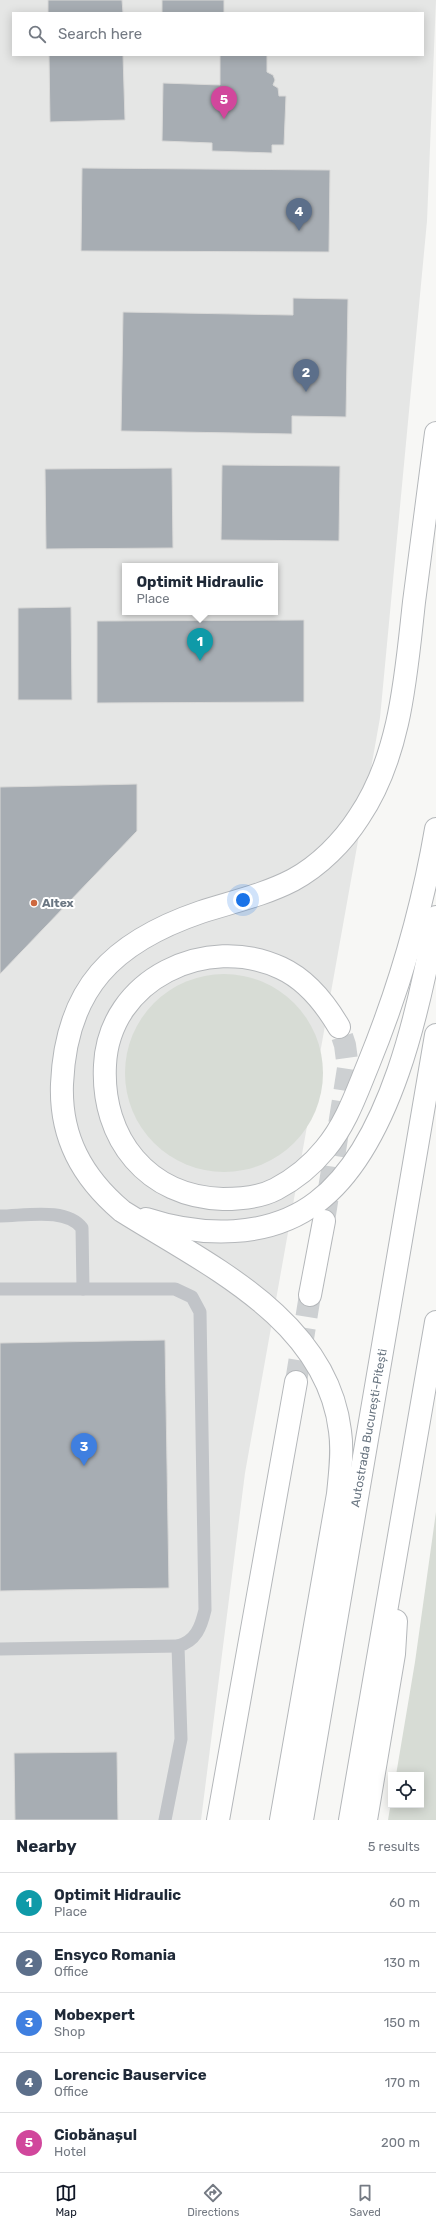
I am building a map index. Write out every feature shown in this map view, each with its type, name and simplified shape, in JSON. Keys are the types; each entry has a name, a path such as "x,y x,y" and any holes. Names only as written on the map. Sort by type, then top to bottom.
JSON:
{"highway":[{"path":"281,1820 338,1494 341,1466 340,1431 335,1404 325,1378 312,1356 292,1330 260,1299 122,1210 103,1194 84,1170 72,1146 65,1121 62,1091 64,1052 73,1017 89,987 109,963 138,941 171,924 263,893 294,880 323,859 360,816 386,766 399,711 407,668 436,433"},
{"path":"339,1027 318,996 302,980 281,968 255,960 231,956 189,962 168,969 150,981 133,997 118,1016 110,1037 105,1058 104,1076 106,1096 118,1135 129,1154 158,1181 176,1190 213,1198 252,1196 274,1190 294,1178 311,1165 338,1132 352,1105 380,1034 399,981 418,916 436,829"},
{"path":"122,1210 177,1227 229,1232 262,1228 296,1215 317,1202 341,1179 363,1148 378,1120 412,1028 423,985 436,917"},
{"name":"Autostrada București-Pitești","path":"302,1820 436,1035"},
{"path":"310,1295 324,1221"},
{"path":"350,1820 436,1322"},
{"path":"218,1820 296,1382"},
{"path":"366,1820 394,1654 399,1534"}],"lane":[{"path":"0,1216 63,1215 78,1222 82,1228 83,1289"},
{"path":"0,1289 176,1289 192,1297 200,1312 206,1610 200,1627 193,1639 188,1643 178,1646 0,1649"},
{"path":"165,1820 181,1739 178,1646"}],"shaded area":[{"path":"0,0 436,0 427,221 380,718 245,1473 201,1820 0,1820"},
{"path":"224,974 253,978 271,986 294,1003 311,1026 319,1044 323,1073 319,1102 311,1120 294,1143 271,1160 253,1168 224,1172 195,1168 177,1160 154,1143 137,1120 129,1102 125,1073 129,1044 137,1026 154,1003 177,986 195,978"},
{"path":"436,1512 436,1820 388,1820 390,1808 424,1808 424,1772 397,1772 415,1662"}],"building":[{"path":"48,0 122,0 123,12 48,12"},
{"path":"162,0 224,0 224,12 162,12"},
{"path":"49,56 123,56 125,120 50,122"},
{"path":"220,56 267,56 267,72 273,75 275,80 273,85 278,88 279,96 286,96 284,145 272,145 272,153 212,151 212,143 162,141 163,83 220,85"},
{"path":"82,168 330,170 329,252 81,251"},
{"path":"293,298 348,299 346,417 292,416 292,434 121,431 123,312 293,315"},
{"path":"222,465 340,466 339,541 221,540"},
{"path":"172,468 173,548 46,549 45,469"},
{"path":"71,607 72,700 18,700 18,608"},
{"path":"304,620 304,702 97,703 97,621"},
{"name":"Altex","path":"137,784 137,831 0,974 0,787"},
{"path":"165,1340 169,1588 0,1591 0,1343"},
{"path":"117,1752 118,1820 15,1820 14,1753"}],"tunnel":[{"path":"324,1221 348,1068 345,1045 339,1027"},
{"path":"296,1382 310,1295"}],"place":[{"name":"Ciobănașul","path":"224,119"},
{"name":"Lorencic Bauservice","path":"299,231"},
{"name":"Ensyco Romania","path":"306,392"},
{"name":"Optimit Hidraulic","path":"200,661"},
{"name":"Altex","path":"34,903"},
{"name":"Mobexpert","path":"84,1466"}]}
